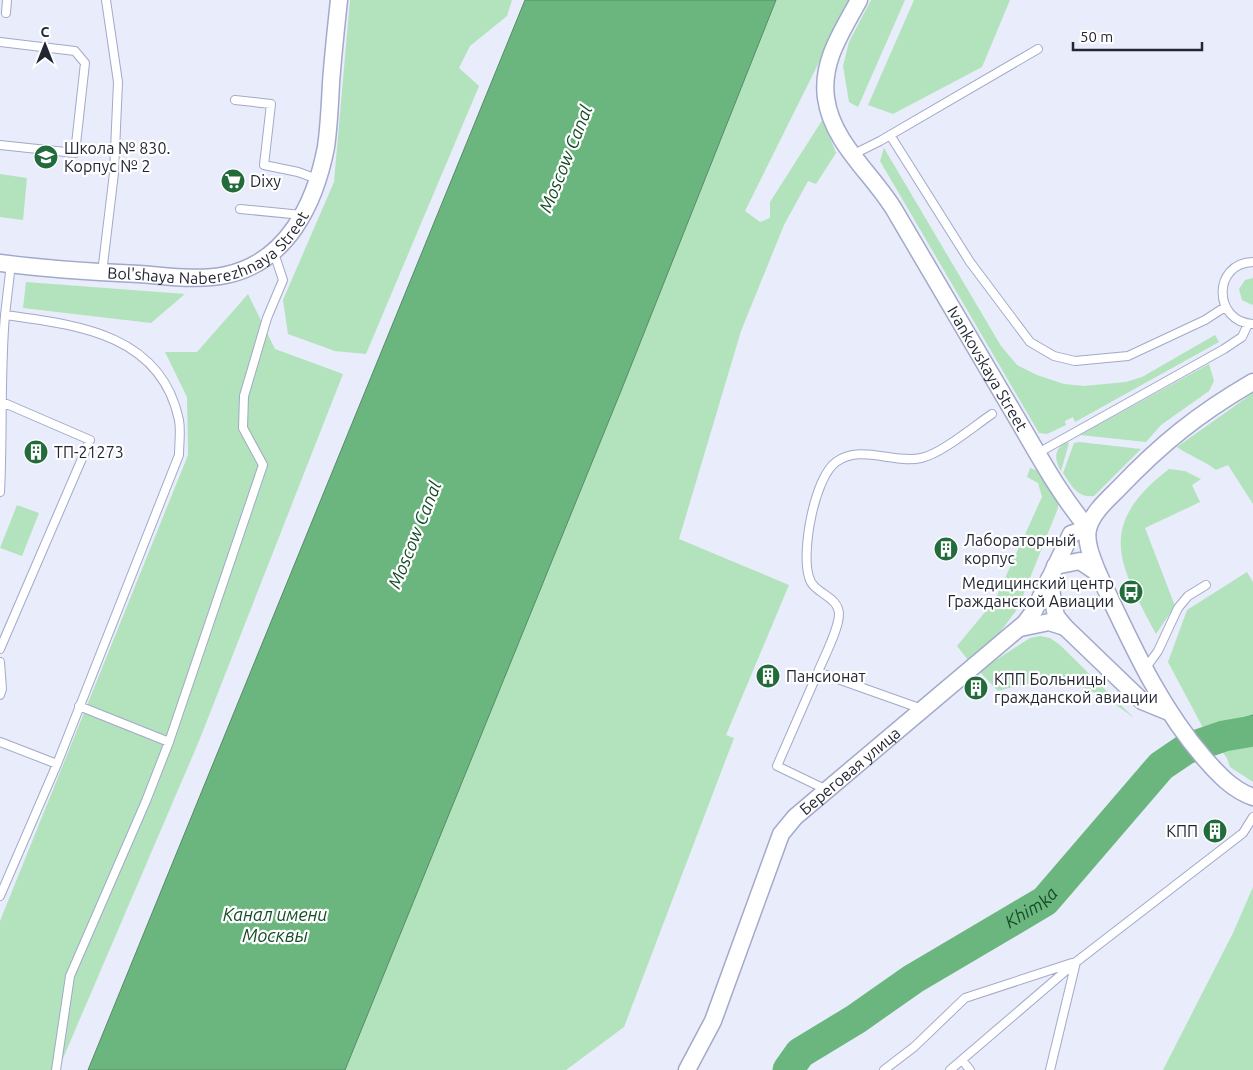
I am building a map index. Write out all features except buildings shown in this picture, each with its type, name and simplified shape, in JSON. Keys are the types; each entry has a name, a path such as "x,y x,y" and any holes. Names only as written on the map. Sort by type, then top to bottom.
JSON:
{"street":[{"name":"Bol'shaya Naberezhnaya Street","path":"5,264 102,273 195,277 224,275 256,265 274,253 290,236 302,215 317,179 326,147 339,0"},
{"name":"Ivankovskaya Street","path":"859,0 827,62 826,100 833,123 852,155 893,208 1038,453 1076,514 1088,528"},
{"path":"1253,382 1191,421 1160,446 1096,513 1088,528 1091,556 1098,573 1144,670 1169,712 1186,738 1230,785 1253,796"},
{"name":"Береговая улица","path":"687,1070 713,1021 781,834 795,817 1020,628 1034,611 1071,534 1088,528"},
{"path":"1098,573 1080,561 1052,573 1056,616 1142,701 1169,712"},
{"path":"1020,628 1049,622 1065,627"}],"lane":[{"path":"6,12 7,0"},
{"path":"102,273 114,173 118,82 106,0"},
{"path":"0,42 75,51 85,63 75,153 0,145"},
{"path":"852,155 1038,49"},
{"path":"235,100 271,104 264,165 298,172 317,179"},
{"path":"890,135 970,262 1030,342 1054,356 1075,361 1128,356 1205,320 1225,307"},
{"path":"240,209 302,215"},
{"path":"56,1070 70,976 146,801 169,742 263,465 243,428 244,396 267,318 282,280 274,253"},
{"path":"1038,453 1224,349 1242,337 1251,324 1238,320 1225,307 1221,291 1227,276 1239,265 1253,262"},
{"path":"0,492 2,402 0,364 5,315 5,264"},
{"path":"0,896 58,764 79,706 179,455 180,422 171,392 152,363 141,354 108,337 72,324 5,315"},
{"path":"0,649 90,440 2,402"},
{"path":"827,790 776,766 818,672 839,615 834,600 812,583 808,571 809,524 816,495 828,470 835,462 855,454 912,460 930,456 992,414"},
{"path":"1144,670 1158,651 1178,608 1188,596 1206,585"},
{"path":"0,662 2,689 0,694"},
{"path":"818,672 922,709"},
{"path":"79,706 169,742"},
{"path":"0,742 58,764"},
{"path":"950,1070 1076,962 1243,833 1253,817"},
{"path":"884,1070 914,1047 965,998 1076,962"},
{"path":"1050,1070 1076,962"},
{"path":"962,1060 970,1070"}],"shaded area":[{"path":"350,0 512,0 507,16 470,46 459,68 479,86 366,354 335,351 288,334 283,300 334,182"},
{"path":"776,0 850,0 745,211 760,222 770,218 770,202 823,119 836,153 816,184 808,181 784,225 741,331 679,539 789,585 726,735 734,738 624,1027 566,1070 345,1070 623,386"},
{"path":"871,0 905,0 858,107 849,102 843,66 849,42"},
{"path":"914,0 1010,0 982,67 893,114 868,105"},
{"path":"884,148 1001,346 1017,365 1037,375 1064,384 1084,386 1126,382 1142,377 1215,335 1219,342 1075,422 1073,417 1065,421 1066,425 1047,434 1039,433 880,161"},
{"path":"0,174 27,178 23,220 0,217"},
{"path":"1253,278 1252,305 1242,300 1239,289 1245,280"},
{"path":"26,282 185,294 151,323 23,308"},
{"path":"248,294 275,349 343,374 199,741 58,1070 0,1070 0,921 188,455 187,397 165,352 197,352"},
{"path":"1209,364 1214,381 1209,391 1161,425 1146,442 1080,435"},
{"path":"1253,393 1253,504 1228,465 1216,470 1177,447"},
{"path":"1066,442 1069,443 1061,471 1056,455 1059,448"},
{"path":"1074,443 1141,449 1094,496 1088,496 1079,493 1072,487 1063,473"},
{"path":"1030,468 1044,473 1058,499 1058,508 1018,608 998,635 968,660 957,646 995,600 1042,497 1038,483 1027,477"},
{"path":"1169,469 1185,471 1201,479 1192,485 1200,502 1145,528 1175,606 1156,634 1132,587 1124,566 1121,547 1123,528 1131,509 1146,490"},
{"path":"17,505 39,513 22,556 0,548"},
{"path":"1247,572 1253,582 1253,715 1230,722 1229,744 1253,745 1253,782 1230,767 1227,758 1202,726 1168,662 1187,610"},
{"path":"1040,636 1050,638 1060,645 1134,718 1117,705 1085,688 1054,682 1037,682 998,691 979,671 1030,638"},
{"path":"1253,887 1253,1070 1163,1070 1233,933"}],"water":[{"name":"Канал имени Москвы","path":"525,0 776,0 623,386 345,1070 88,1070"},
{"path":"1253,715 1253,745 1229,744 1220,729 1230,722"}],"waterway":[{"name":"Khimka","path":"788,1070 800,1053 856,1019 913,979 1045,901 1161,766 1186,749 1224,736 1253,731"}],"place":[{"name":"Школа № 830. Корпус № 2","path":"46,157"},
{"name":"Dixy","path":"233,181"},
{"name":"ТП-21273","path":"36,452"},
{"name":"Лабораторный корпус","path":"946,549"},
{"name":"Медицинский центр Гражданской Авиации","path":"1131,592"},
{"name":"Пансионат","path":"768,676"},
{"name":"КПП Больницы гражданской авиации","path":"976,688"},
{"name":"КПП","path":"1215,831"}],"water label":[{"name":"Moscow Canal","path":"566,159"},
{"name":"Moscow Canal","path":"415,535"}]}
